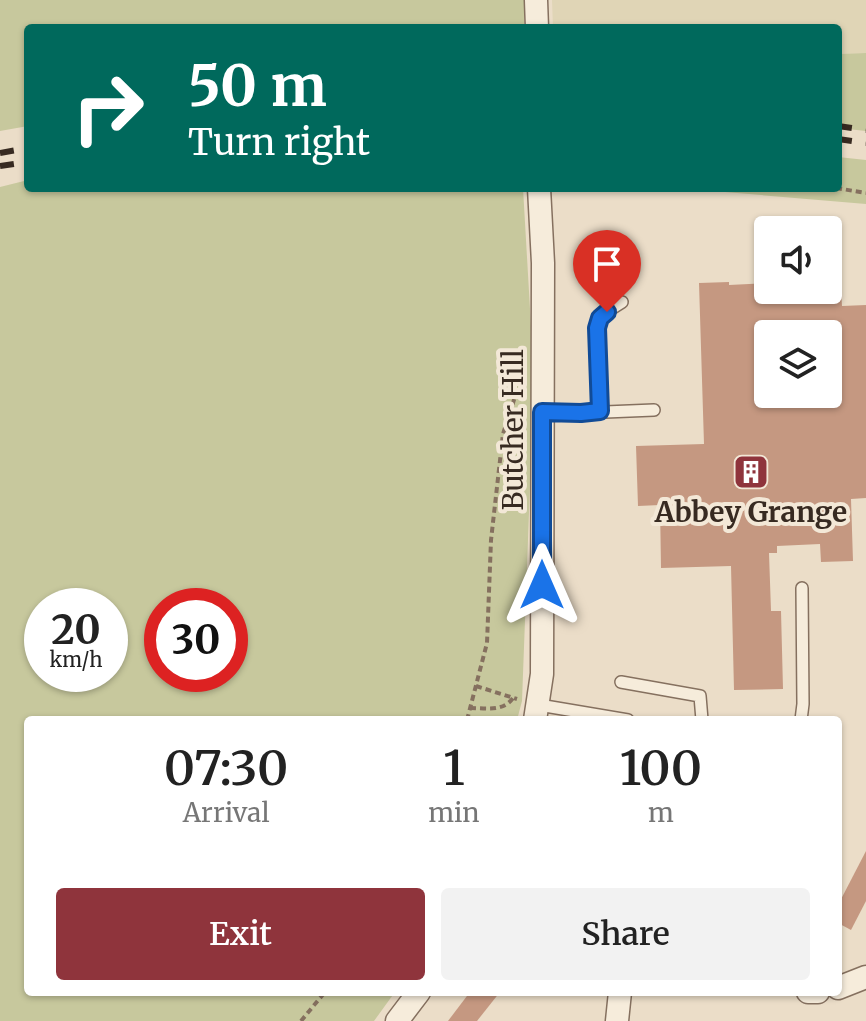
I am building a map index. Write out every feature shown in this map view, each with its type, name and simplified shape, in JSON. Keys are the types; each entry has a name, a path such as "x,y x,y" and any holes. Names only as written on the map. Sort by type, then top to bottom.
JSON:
{"street":[{"path":"536,0 537,24"},
{"name":"Butcher Hill","path":"537,712 542,674 543,263 539,192"},
{"path":"842,986 866,977"},
{"path":"397,1021 416,996"},
{"path":"617,1021 620,996"}],"lane":[{"path":"600,411 598,323 603,314 622,302"},
{"path":"542,412 654,410"},
{"path":"802,588 802,716"},
{"path":"621,682 700,696 702,716"},
{"path":"537,712 582,716"}],"path":[{"path":"842,189 866,193"},
{"path":"468,716 487,643 491,540 503,434 521,379"},
{"path":"476,686 513,698 537,712"},
{"path":"470,708 495,709 508,705 513,698"},
{"path":"301,1021 322,996"}],"shaded area":[{"path":"552,0 866,0 866,53 842,54 842,24 553,24"}],"green space":[{"path":"0,0 525,0 524,24 24,24 24,127 0,131"},
{"path":"866,53 866,131 842,128 842,54"},
{"path":"842,157 866,160 866,204 724,192 842,192"},
{"path":"24,181 24,192 523,192 534,378 522,701 518,716 24,716 24,996 392,996 374,1021 0,1021 0,187"}],"building":[{"name":"Abbey Grange","path":"699,283 754,284 754,304 866,305 866,498 851,499 853,561 821,562 820,544 777,546 777,553 769,553 771,611 781,611 783,689 734,690 731,566 661,568 660,505 638,506 636,446 704,444"},
{"path":"866,851 866,901 851,930 842,925 842,897"},
{"path":"467,996 497,996 477,1021 448,1021"}],"railway":[{"path":"842,127 866,130"},
{"path":"842,140 866,143"},
{"path":"0,153 24,149"},
{"path":"0,166 24,163"}],"place":[{"name":"Abbey Grange","path":"751,472"}],"route":[{"path":"542,585 542,412 600,411 597,328 600,318 607,312"}]}
